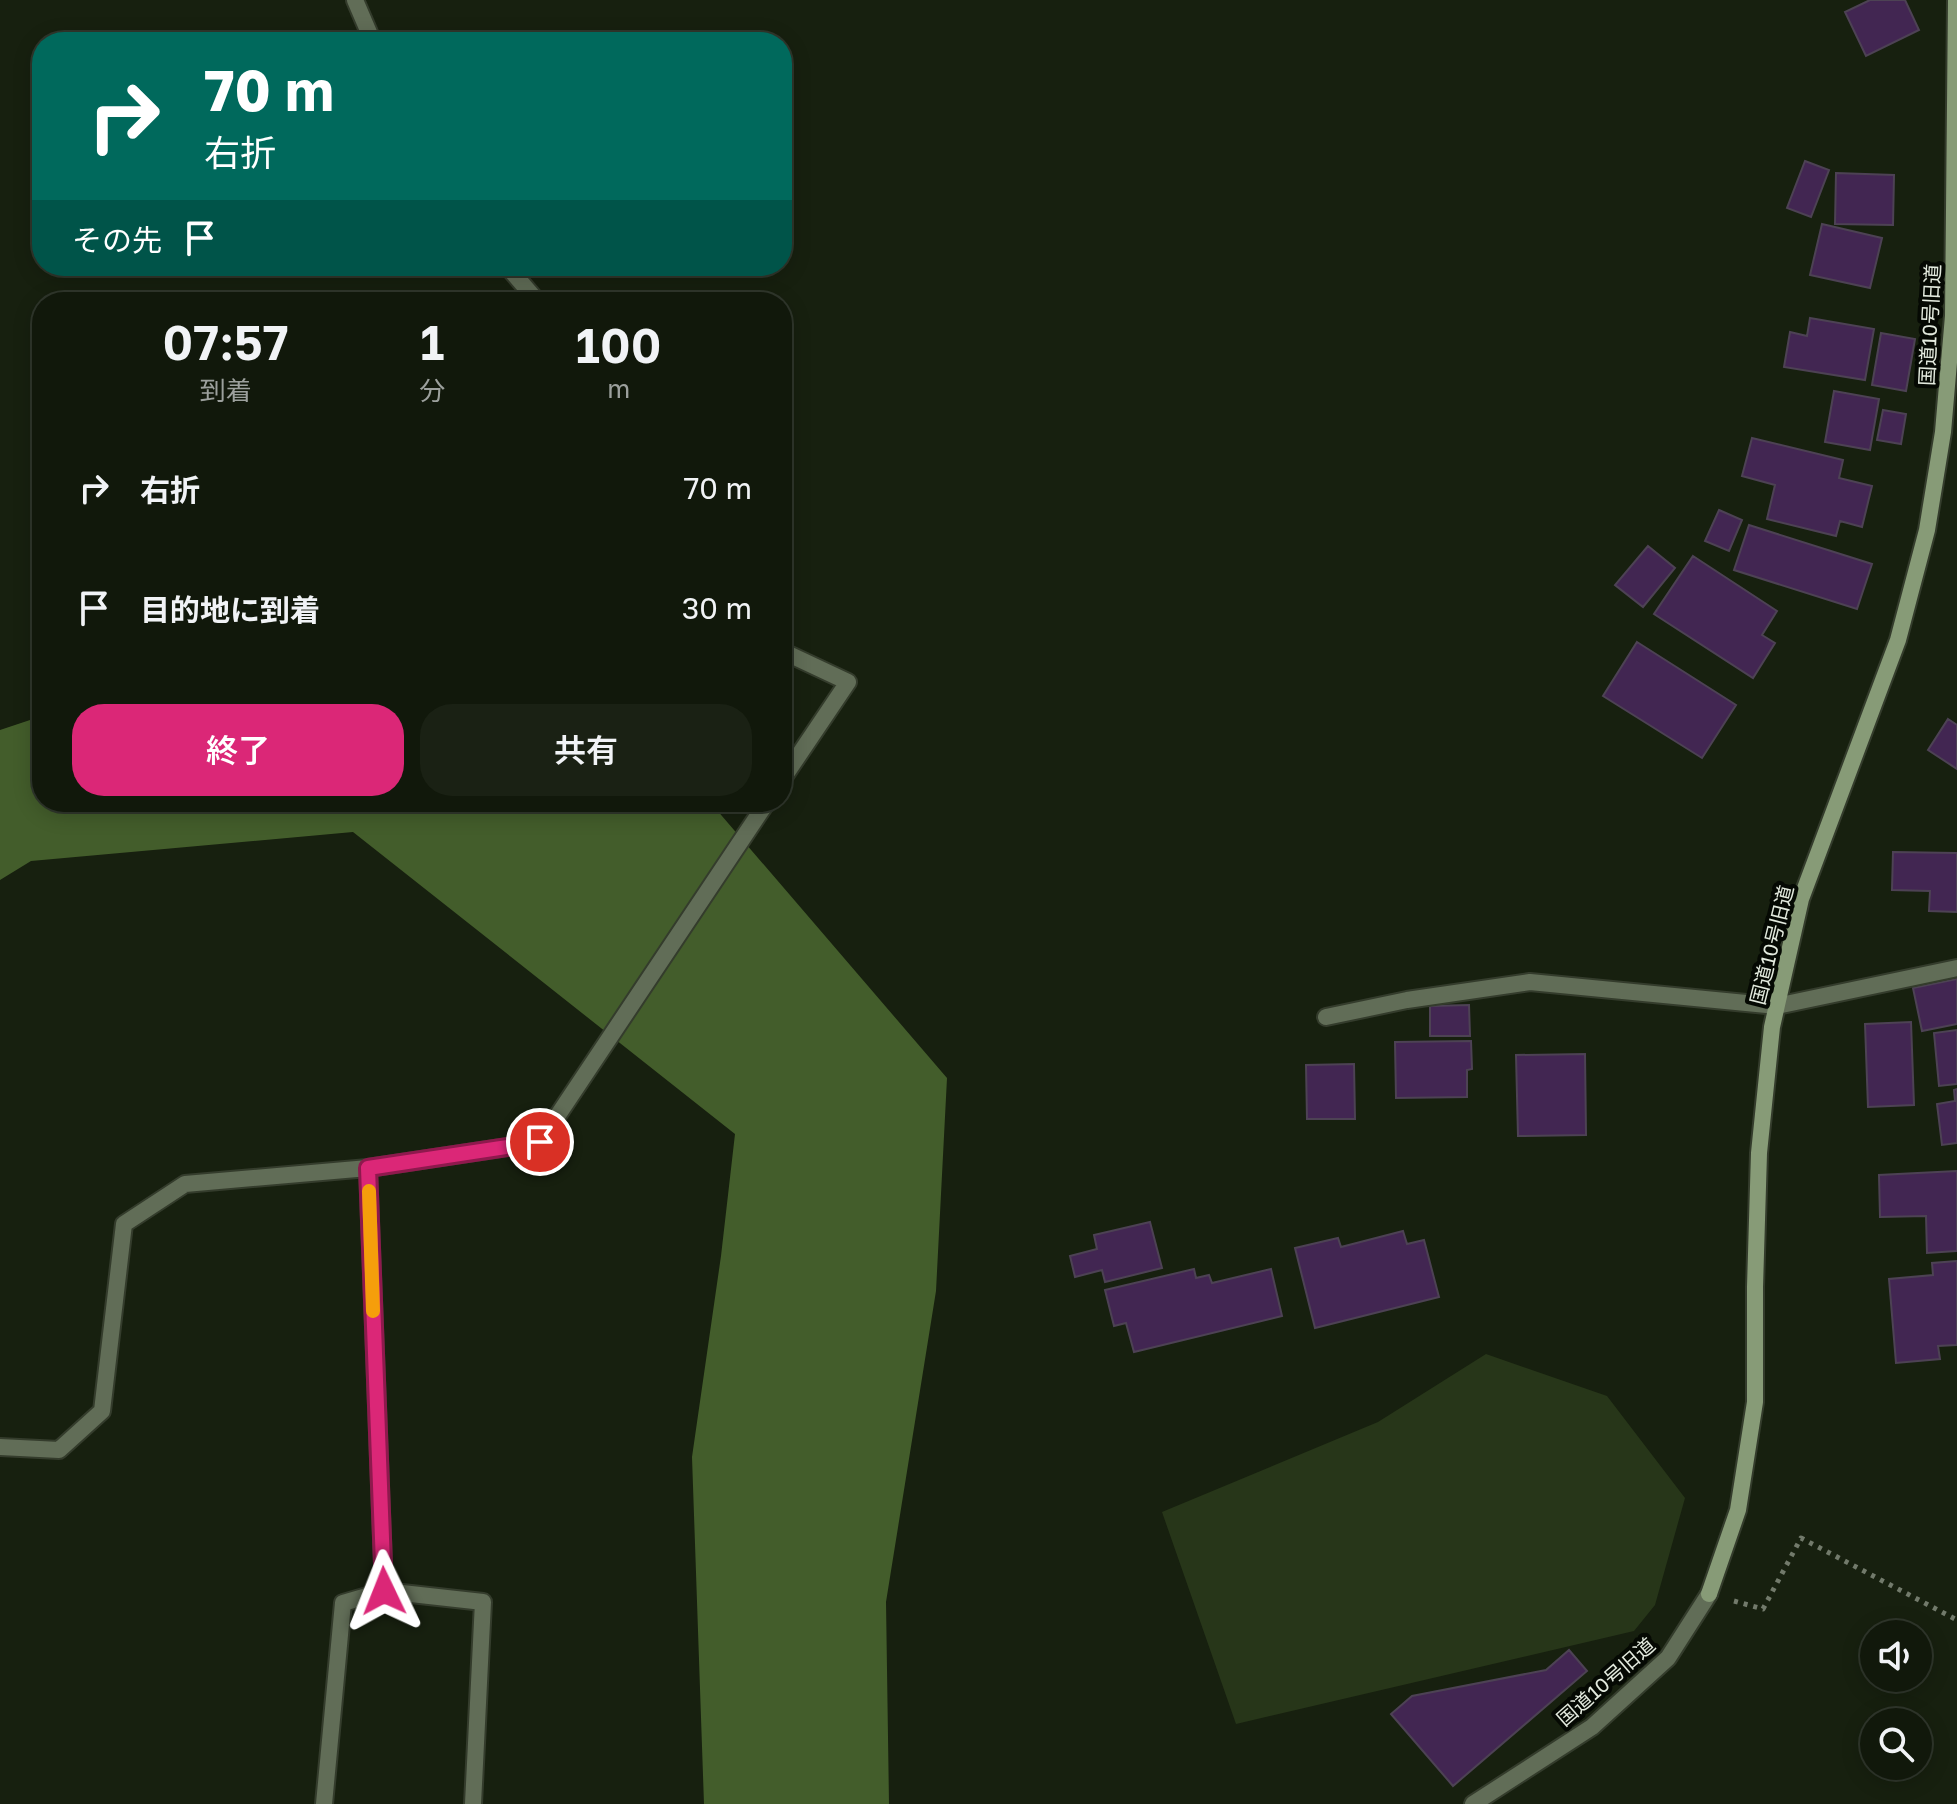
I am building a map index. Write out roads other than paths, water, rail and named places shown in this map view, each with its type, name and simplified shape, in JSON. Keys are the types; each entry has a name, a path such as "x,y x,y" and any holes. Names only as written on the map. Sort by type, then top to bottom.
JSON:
{"street":[{"path":"355,0 369,32"},
{"name":"国道10号旧道","path":"1473,1804 1592,1727 1668,1658 1709,1594 1738,1510 1755,1402 1759,1153 1764,1089 1777,1006 1801,899 1898,640 1927,530 1943,432 1953,316 1956,0"},
{"path":"516,276 529,292"},
{"path":"792,656 848,682 792,765"},
{"path":"0,1447 59,1450 102,1411 124,1224 185,1184 368,1168 540,1142 760,812"},
{"path":"1326,1017 1407,1000 1530,982 1777,1006 1957,968"},
{"path":"368,1168 384,1591"},
{"path":"324,1804 343,1603 384,1591 483,1602 473,1804"}]}
